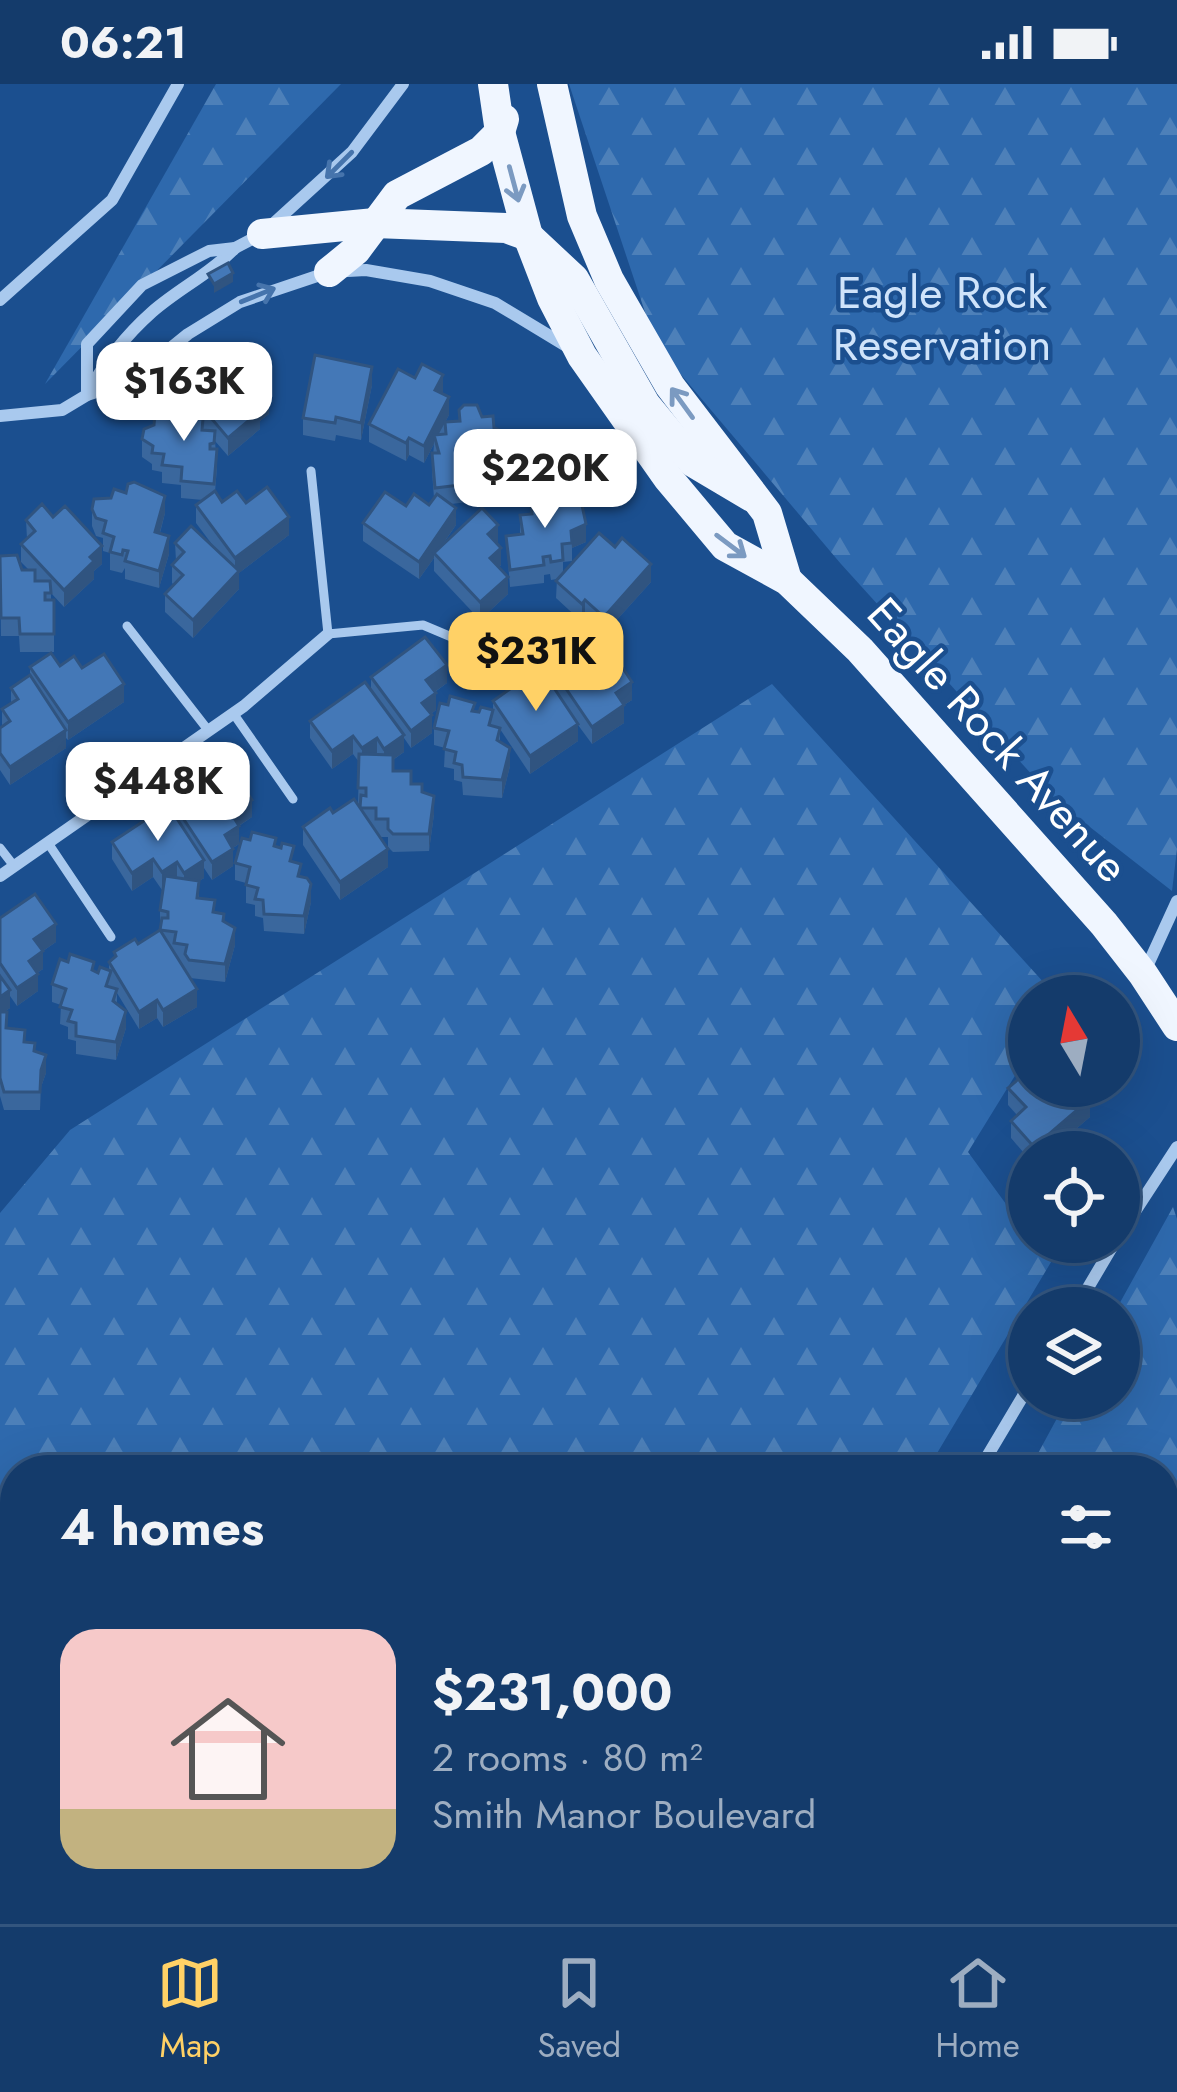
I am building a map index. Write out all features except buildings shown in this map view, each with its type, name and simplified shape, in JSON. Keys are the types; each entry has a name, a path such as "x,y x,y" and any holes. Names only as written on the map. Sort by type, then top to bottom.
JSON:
{"main road":[{"name":"Eagle Rock Avenue","path":"493,84 500,133 528,236 552,298 582,356 668,478 725,546 787,580 860,650 1104,923 1177,1026"},
{"path":"329,272 356,250 398,195 481,152 500,133 512,84"},
{"name":"Eagle Rock Avenue","path":"553,84 582,216 609,280 670,386 766,513 787,580"},
{"path":"249,241 375,223 506,227 528,236 574,279 645,404 693,462 752,497"}],"street":[{"path":"0,300 112,200 178,84"},
{"path":"87,395 106,359 153,311 219,265 352,152 403,84"},
{"path":"87,395 87,344 142,285 209,251 249,241"},
{"path":"0,416 62,410 87,395 130,381 188,334 240,302 329,272 366,270 430,281 473,295 495,303 582,356"},
{"path":"0,876 233,713 328,634"},
{"path":"1143,974 1177,901"},
{"path":"1140,1204 1177,1147"},
{"path":"988,1455 1009,1419"}],"lane":[{"path":"310,471 328,634 423,625 506,660"},
{"path":"127,626 208,730"},
{"path":"233,713 293,799"},
{"path":"48,843 111,937"},
{"path":"0,848 14,866"}],"green space":[{"path":"216,84 341,84 45,384"},
{"name":"Eagle Rock Reservation","path":"569,84 1177,84 1177,849 1172,891 1054,799 841,564 656,345"},
{"path":"772,684 1037,975 1008,975 1008,1087 968,1152 1008,1207 1008,1263 1050,1263 1036,1287 1008,1287 1008,1334 936,1455 0,1455 0,1213 70,1130"},
{"path":"1173,1207 1177,1219 1177,1455 1037,1455 1057,1419 1140,1419 1140,1287 1129,1287"}]}
